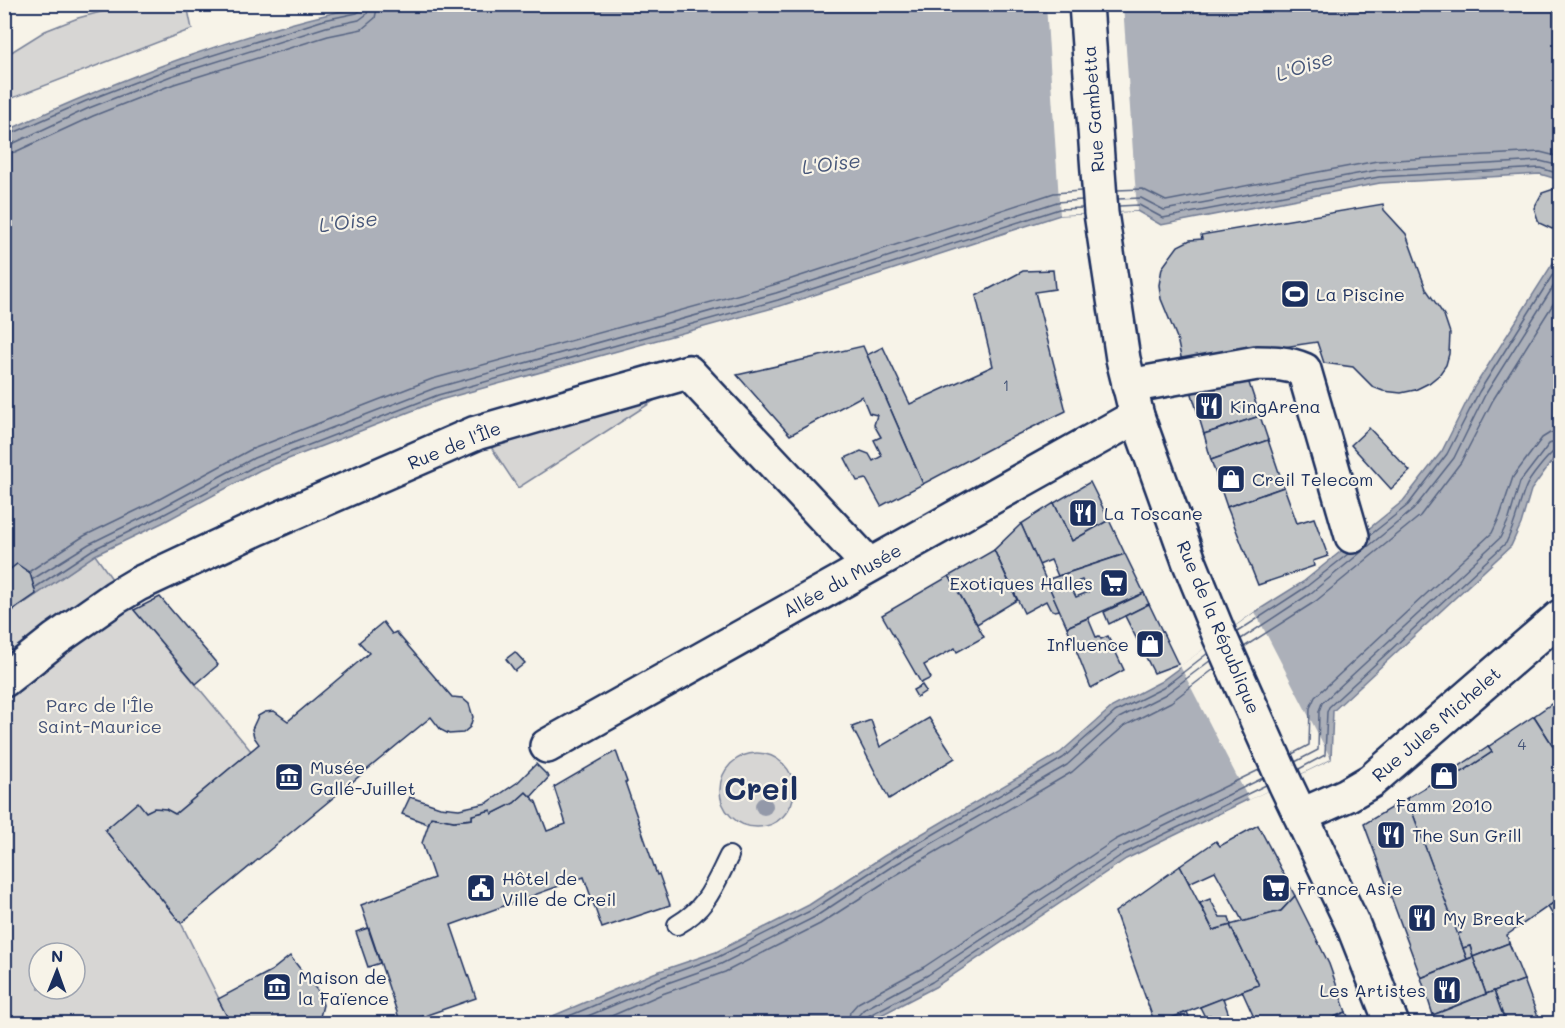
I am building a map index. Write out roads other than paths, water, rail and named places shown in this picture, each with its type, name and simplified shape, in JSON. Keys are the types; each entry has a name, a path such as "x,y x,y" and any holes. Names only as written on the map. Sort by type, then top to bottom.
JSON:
{"street":[{"name":"Rue Gambetta","path":"1086,4 1101,213"},
{"name":"Rue de la République","path":"1101,213 1119,336 1133,401 1190,561 1220,637 1285,783 1353,926 1392,1023"},
{"name":"Allée du Musée","path":"547,746 869,565 1133,401 1245,364 1277,363 1293,365 1304,370 1352,536"},
{"name":"Rue de l'Île","path":"4,680 56,639 116,597 138,584 258,528 476,433 688,372 869,565"},
{"name":"Rue Jules Michelet","path":"1302,815 1371,782 1560,617"}],"lane":[{"path":"677,925 691,917 707,900 729,856"}],"water":[{"name":"L'Oise","path":"369,5 1560,5 1560,180 1540,174 1380,183 1161,225 1137,211 1060,215 780,306 440,400 260,470 162,523 95,555 5,616 4,132 93,93 183,58 275,28"},
{"path":"1560,252 1560,450 1531,490 1521,524 1511,546 1333,711 1331,759 1126,859 935,987 866,1023 534,1024 654,973 716,952 809,905 884,856 1060,753 1112,707 1160,682 1255,612 1303,582 1403,501 1442,451 1473,389"}],"place":[{"name":"La Piscine","path":"1295,294"},
{"name":"KingArena","path":"1209,406"},
{"name":"Creil Telecom","path":"1231,479"},
{"name":"La Toscane","path":"1083,513"},
{"name":"Exotiques Halles","path":"1114,583"},
{"name":"Influence","path":"1150,644"},
{"name":"Famm 2010","path":"1444,776"},
{"name":"Musée Gallé-Juillet","path":"289,777"},
{"name":"The Sun Grill","path":"1391,835"},
{"name":"Hôtel de Ville de Creil","path":"481,888"},
{"name":"France Asie","path":"1276,888"},
{"name":"My Break","path":"1422,918"},
{"name":"Maison de la Faïence","path":"277,987"},
{"name":"Les Artistes","path":"1447,990"}],"district":[{"name":"Creil","path":"761,788"}],"park label":[{"name":"Parc de l'Île Saint-Maurice","path":"100,715"}]}
